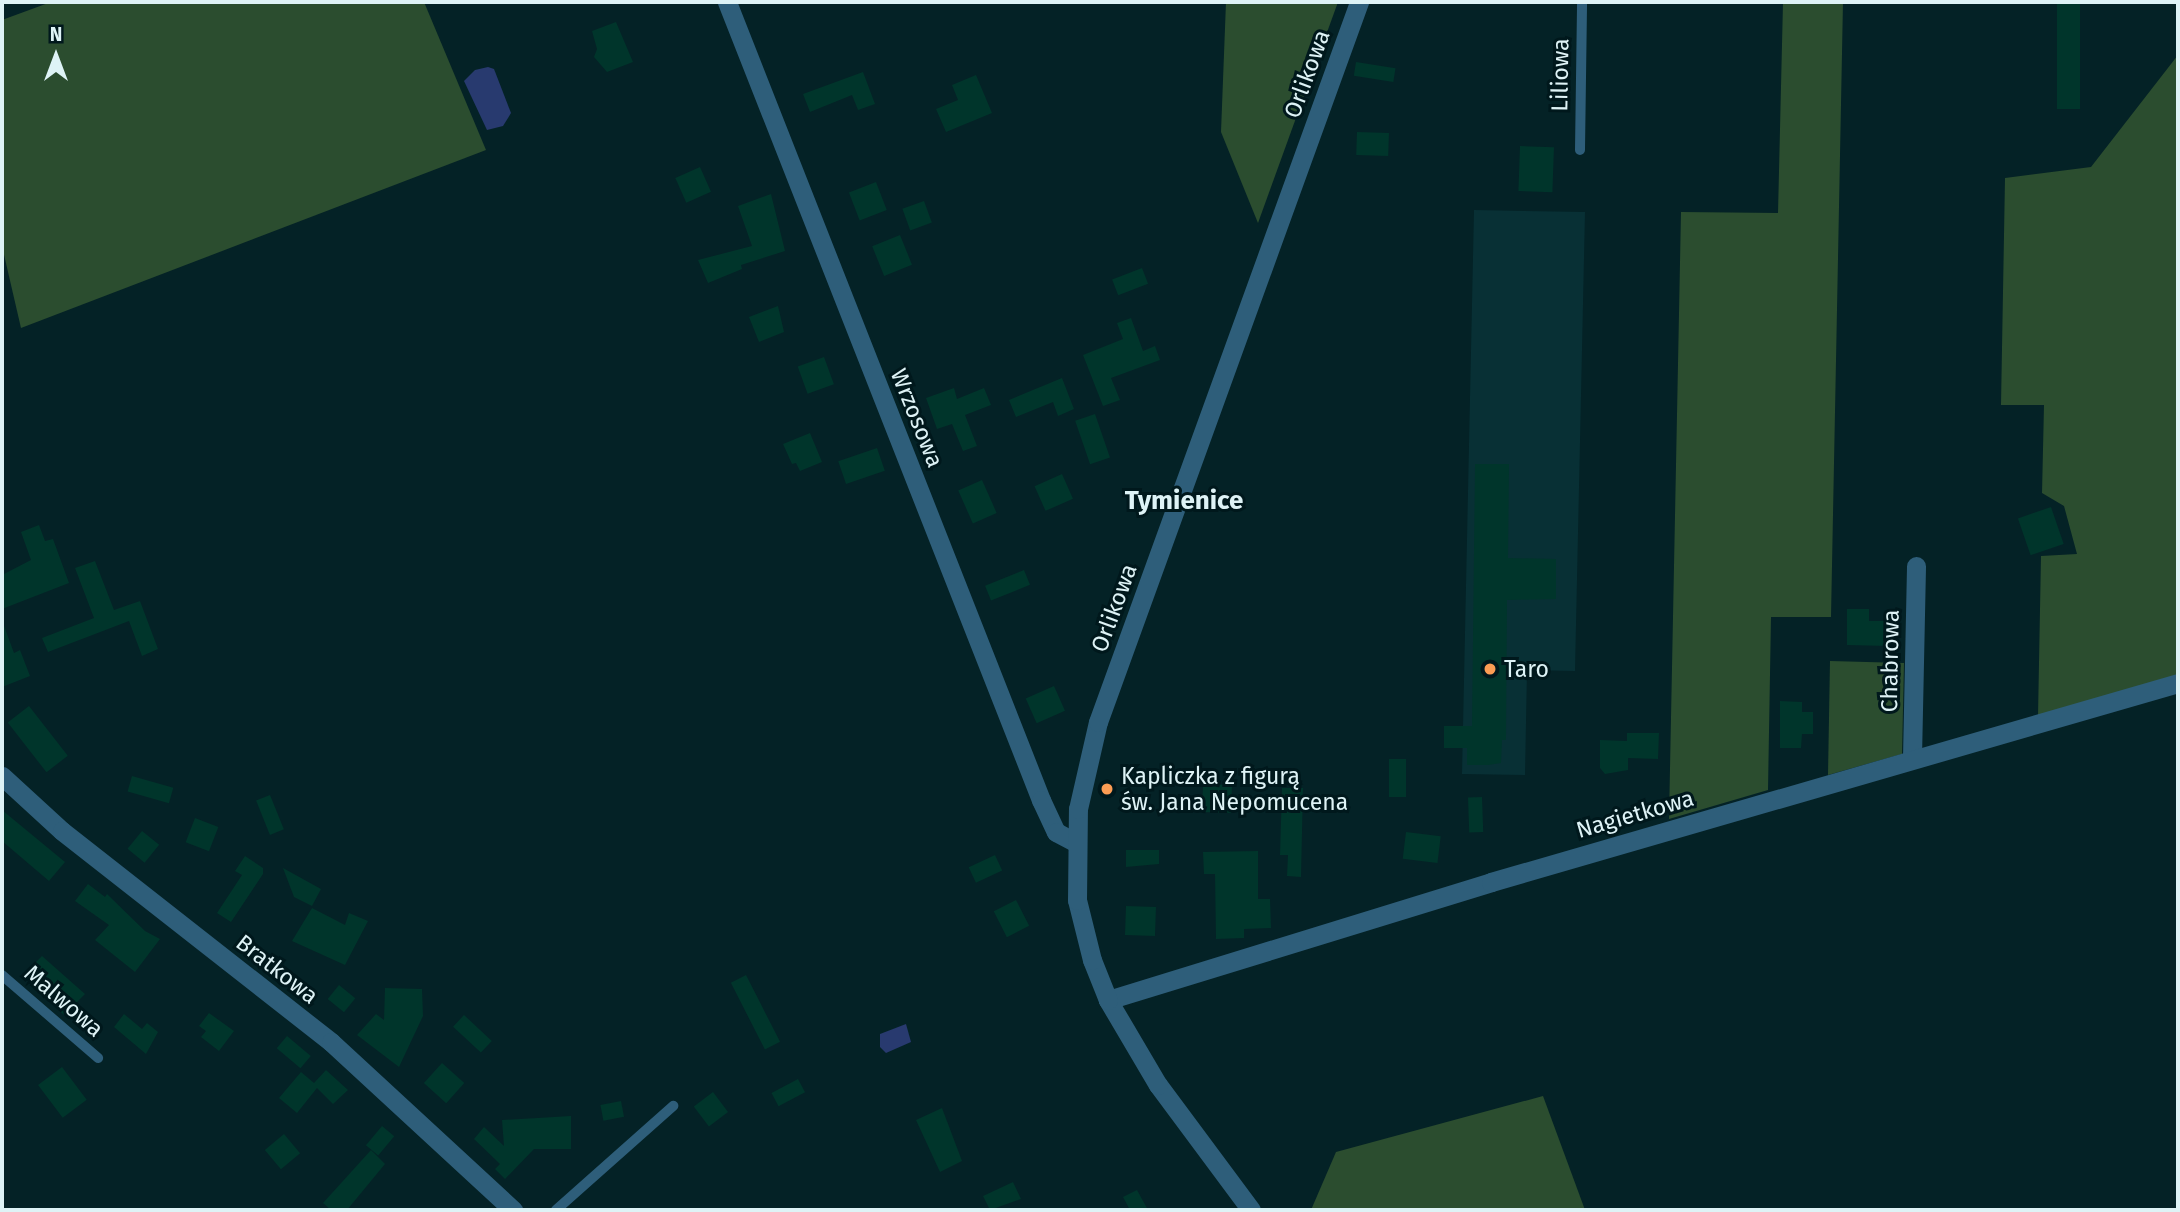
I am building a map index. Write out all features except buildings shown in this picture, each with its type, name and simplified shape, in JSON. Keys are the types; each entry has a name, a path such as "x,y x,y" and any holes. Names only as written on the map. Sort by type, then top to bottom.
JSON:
{"street":[{"name":"Wrzosowa","path":"726,2 1041,800 1056,832 1075,842"},
{"name":"Orlikowa","path":"1251,1210 1158,1085 1108,1000 1092,960 1077,900 1075,842 1085,765 1098,722 1359,2"},
{"name":"Chabrowa","path":"1912,758 1916,566"},
{"name":"Nagietkowa","path":"1108,1000 1912,758 2178,683"},
{"name":"Bratkowa","path":"2,776 62,831 331,1042 513,1210"}],"lane":[{"name":"Liliowa","path":"1580,150 1582,2"},
{"name":"Malwowa","path":"2,975 98,1058"},
{"path":"556,1210 673,1107"}],"shaded area":[{"path":"1474,210 1585,212 1575,671 1527,670 1525,775 1462,774"}],"green space":[{"path":"51,2 424,2 486,150 21,328 2,246 2,20"},
{"path":"1226,2 1338,2 1258,223 1221,132"},
{"path":"1783,2 1843,2 1831,617 1771,617 1768,790 1669,819 1681,212 1778,213"},
{"path":"2178,55 2178,676 2038,716 2041,556 2077,554 2064,506 2042,493 2044,405 2001,405 2005,178 2091,167"},
{"path":"1830,661 1904,663 1902,754 1828,775"},
{"path":"1543,1096 1585,1210 1311,1210 1336,1152"}],"water":[{"path":"488,67 494,69 511,113 503,126 487,130 464,81 475,70"},
{"path":"906,1024 911,1042 886,1053 880,1047 880,1034"}],"place":[{"name":"Taro","path":"1490,669"},
{"name":"Kapliczka z figurą św. Jana Nepomucena","path":"1107,789"}],"district":[{"name":"Tymienice","path":"1184,501"}]}
